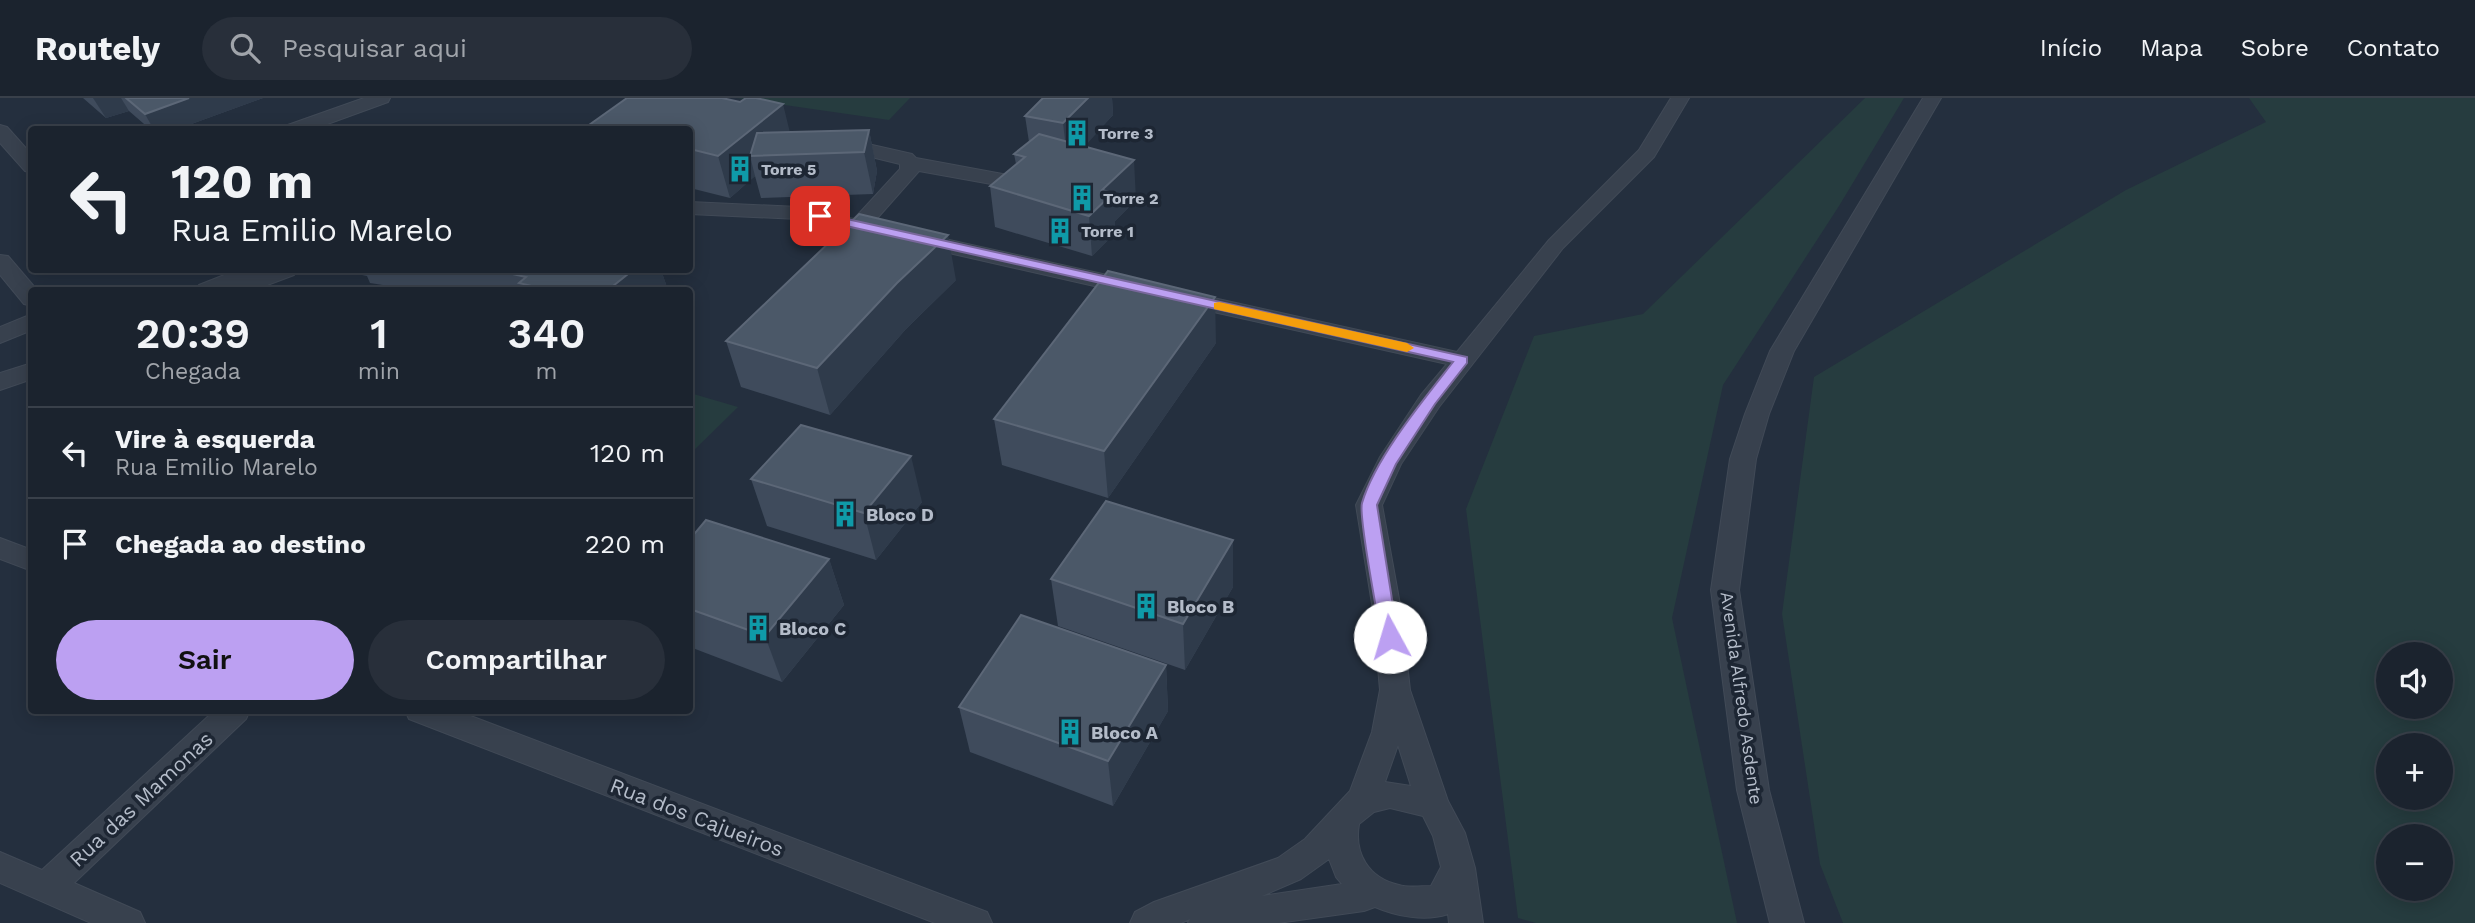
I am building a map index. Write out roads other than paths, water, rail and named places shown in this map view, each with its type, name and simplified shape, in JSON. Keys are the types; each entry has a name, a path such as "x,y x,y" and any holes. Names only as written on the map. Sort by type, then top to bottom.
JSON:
{"street":[{"path":"303,126 381,98"},
{"path":"1466,923 1458,868 1449,834 1433,804 1395,690 1387,610 1369,505 1389,463 1430,401 1499,319 1556,244 1647,153 1680,98"},
{"name":"Avenida Alfredo Asdente","path":"1787,923 1752,790 1725,590 1744,459 1757,414 1782,351 1932,98"},
{"path":"820,139 905,158 910,163 1008,181"},
{"path":"3,140 28,163"},
{"path":"867,218 910,170 910,163"},
{"path":"693,208 799,212 867,218 937,234 1020,262 1462,360"},
{"path":"0,261 28,294"},
{"path":"214,287 248,273"},
{"path":"243,287 273,273"},
{"path":"0,336 28,323"},
{"path":"0,382 28,372"},
{"path":"0,548 28,559"},
{"path":"1395,690 1387,732 1355,811 1338,840 1340,866 1350,882 1364,896 1382,905 1403,909 1423,908 1441,901 1458,868"},
{"name":"Rua das Mamonas","path":"47,887 231,714"},
{"name":"Rua dos Cajueiros","path":"430,714 975,923"},
{"path":"1147,923 1167,911 1266,878 1306,858 1355,811 1378,798 1415,797 1433,804"},
{"path":"0,867 128,923"},
{"path":"1205,923 1286,906 1364,896"}],"place":[{"name":"Torre 3","path":"1077,133"},
{"name":"Torre 5","path":"740,169"},
{"name":"Torre 2","path":"1082,198"},
{"name":"Torre 1","path":"1060,231"},
{"name":"Bloco D","path":"845,514"},
{"name":"Bloco B","path":"1146,606"},
{"name":"Bloco C","path":"758,628"},
{"name":"Bloco A","path":"1070,732"}]}
